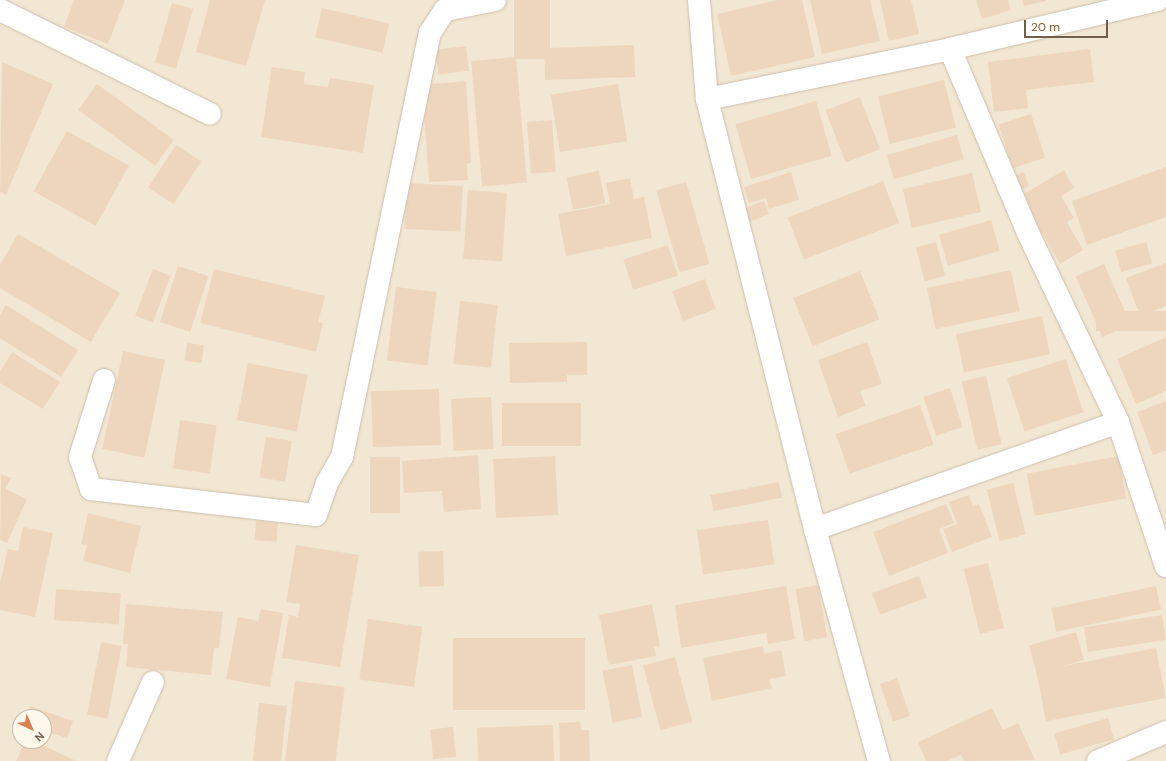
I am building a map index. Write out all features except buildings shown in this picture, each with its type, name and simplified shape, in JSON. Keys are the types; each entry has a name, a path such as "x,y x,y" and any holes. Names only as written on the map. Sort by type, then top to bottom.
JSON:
{"street":[{"path":"104,380 80,457 91,489 316,515 327,483 342,457 430,33 445,10 495,0"},
{"path":"699,0 707,99 815,529 880,761"},
{"path":"707,99 950,49 1157,0"},
{"path":"0,10 210,114"},
{"path":"950,49 1028,233 1118,422 1166,566"},
{"path":"815,529 1118,422"},
{"path":"118,761 153,682"},
{"path":"1098,761 1166,732"}],"shaded area":[{"path":"0,0 1166,0 1166,761 0,761"}]}
